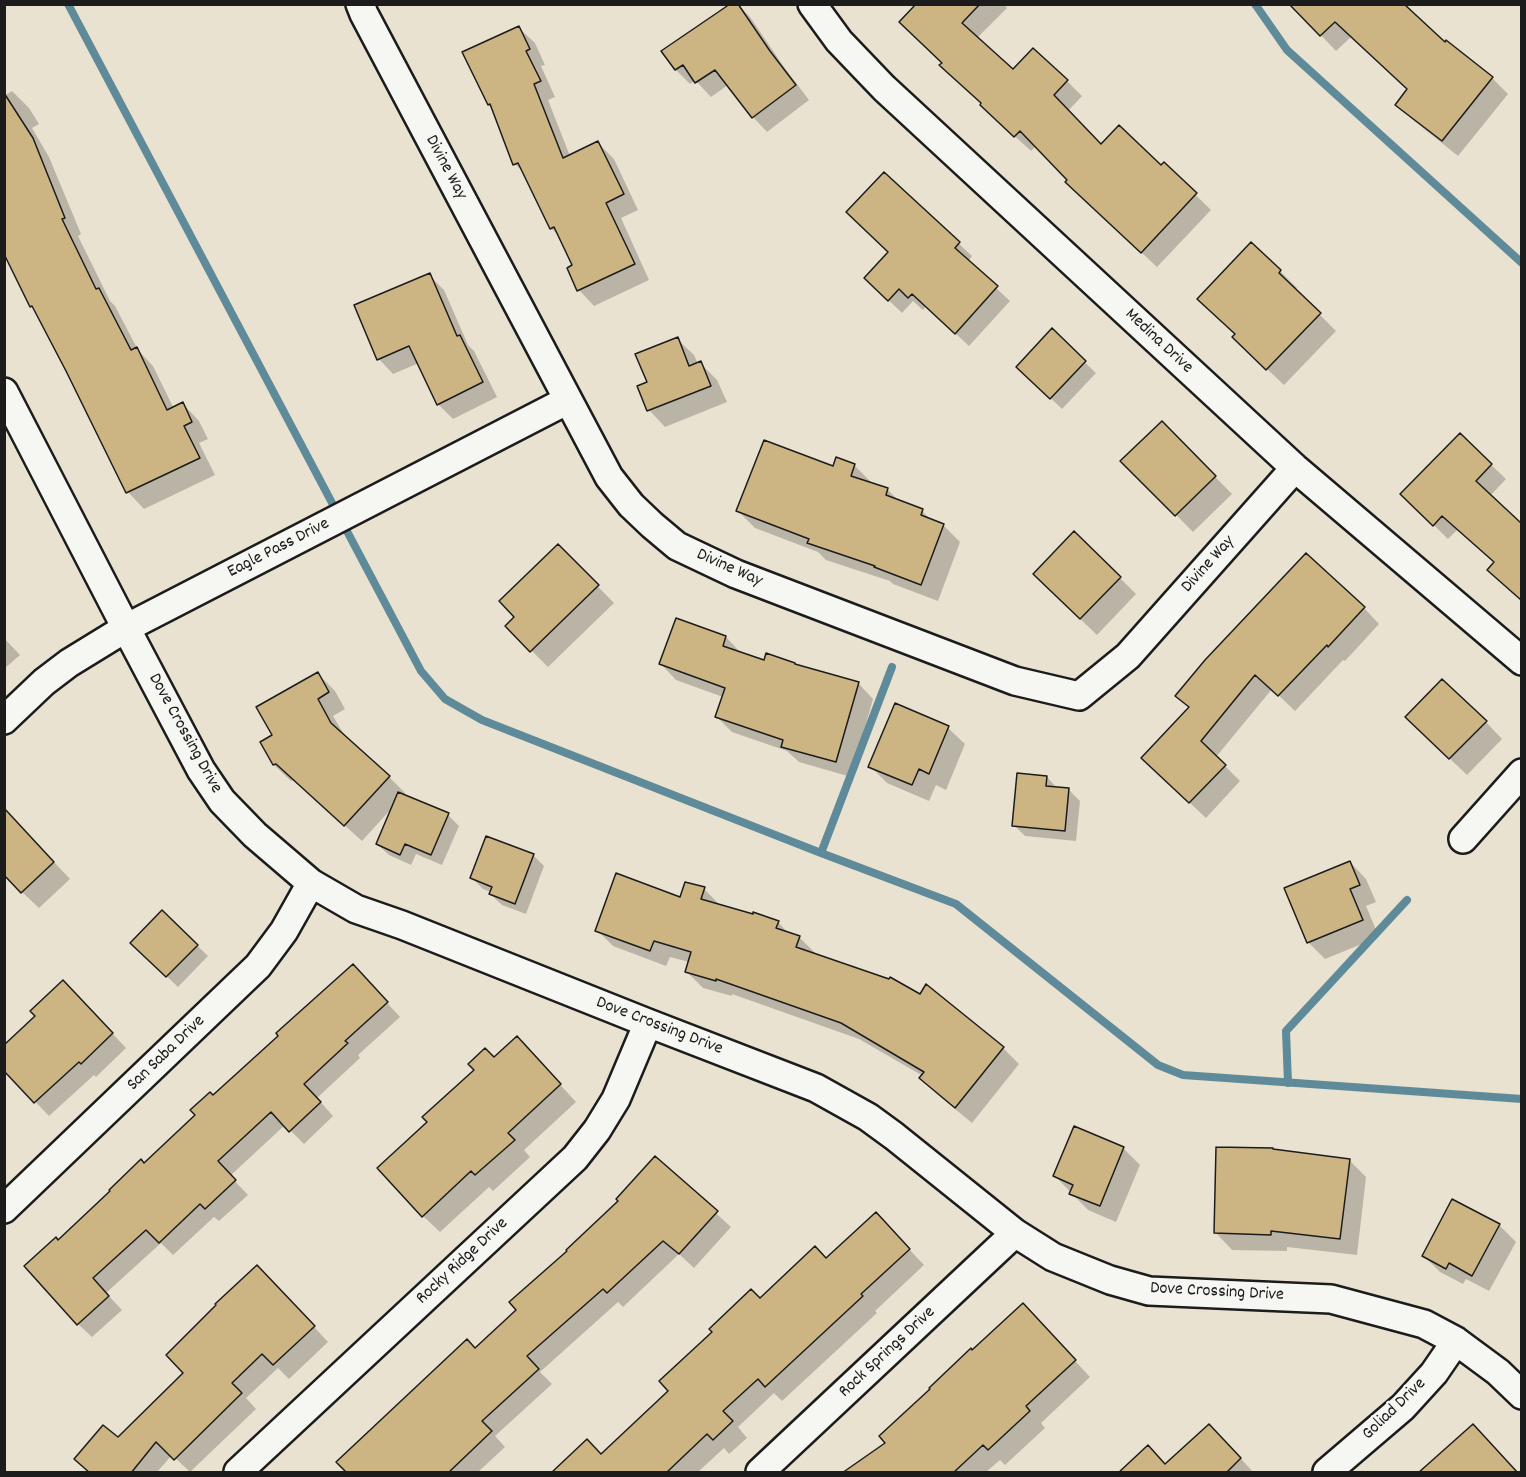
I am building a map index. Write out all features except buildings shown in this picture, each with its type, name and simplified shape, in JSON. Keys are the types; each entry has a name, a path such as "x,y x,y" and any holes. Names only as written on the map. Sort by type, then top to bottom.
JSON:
{"street":[{"name":"Divine Way","path":"360,4 609,477 631,505 677,546 736,574 1015,681 1079,696 1128,656 1295,468"},
{"name":"Medina Drive","path":"812,4 839,41 884,88 1295,468 1521,661"},
{"name":"Dove Crossing Drive","path":"4,392 201,770 222,801 255,836 311,883 356,909 816,1088 843,1101 894,1136 1015,1233 1053,1257 1110,1280 1149,1291 1331,1299 1424,1324 1456,1341 1498,1372 1521,1395"},
{"name":"Eagle Pass Drive","path":"4,720 44,682 69,663 126,628 568,400"},
{"path":"1463,839 1521,773"},
{"name":"San Saba Drive","path":"4,1209 258,966 284,931 311,883"},
{"name":"Rocky Ridge Drive","path":"238,1473 575,1158 597,1130 616,1099 648,1023"},
{"name":"Rock Springs Drive","path":"760,1473 1015,1233"},
{"name":"Goliad Drive","path":"1327,1473 1403,1407 1434,1373 1456,1341"}],"waterway":[{"path":"68,4 421,671 445,699 482,720 956,904 1158,1065 1183,1075 1522,1099"},
{"path":"1255,4 1287,50 1522,263"},
{"path":"821,853 892,667"},
{"path":"1288,1083 1286,1031 1407,900"}]}
